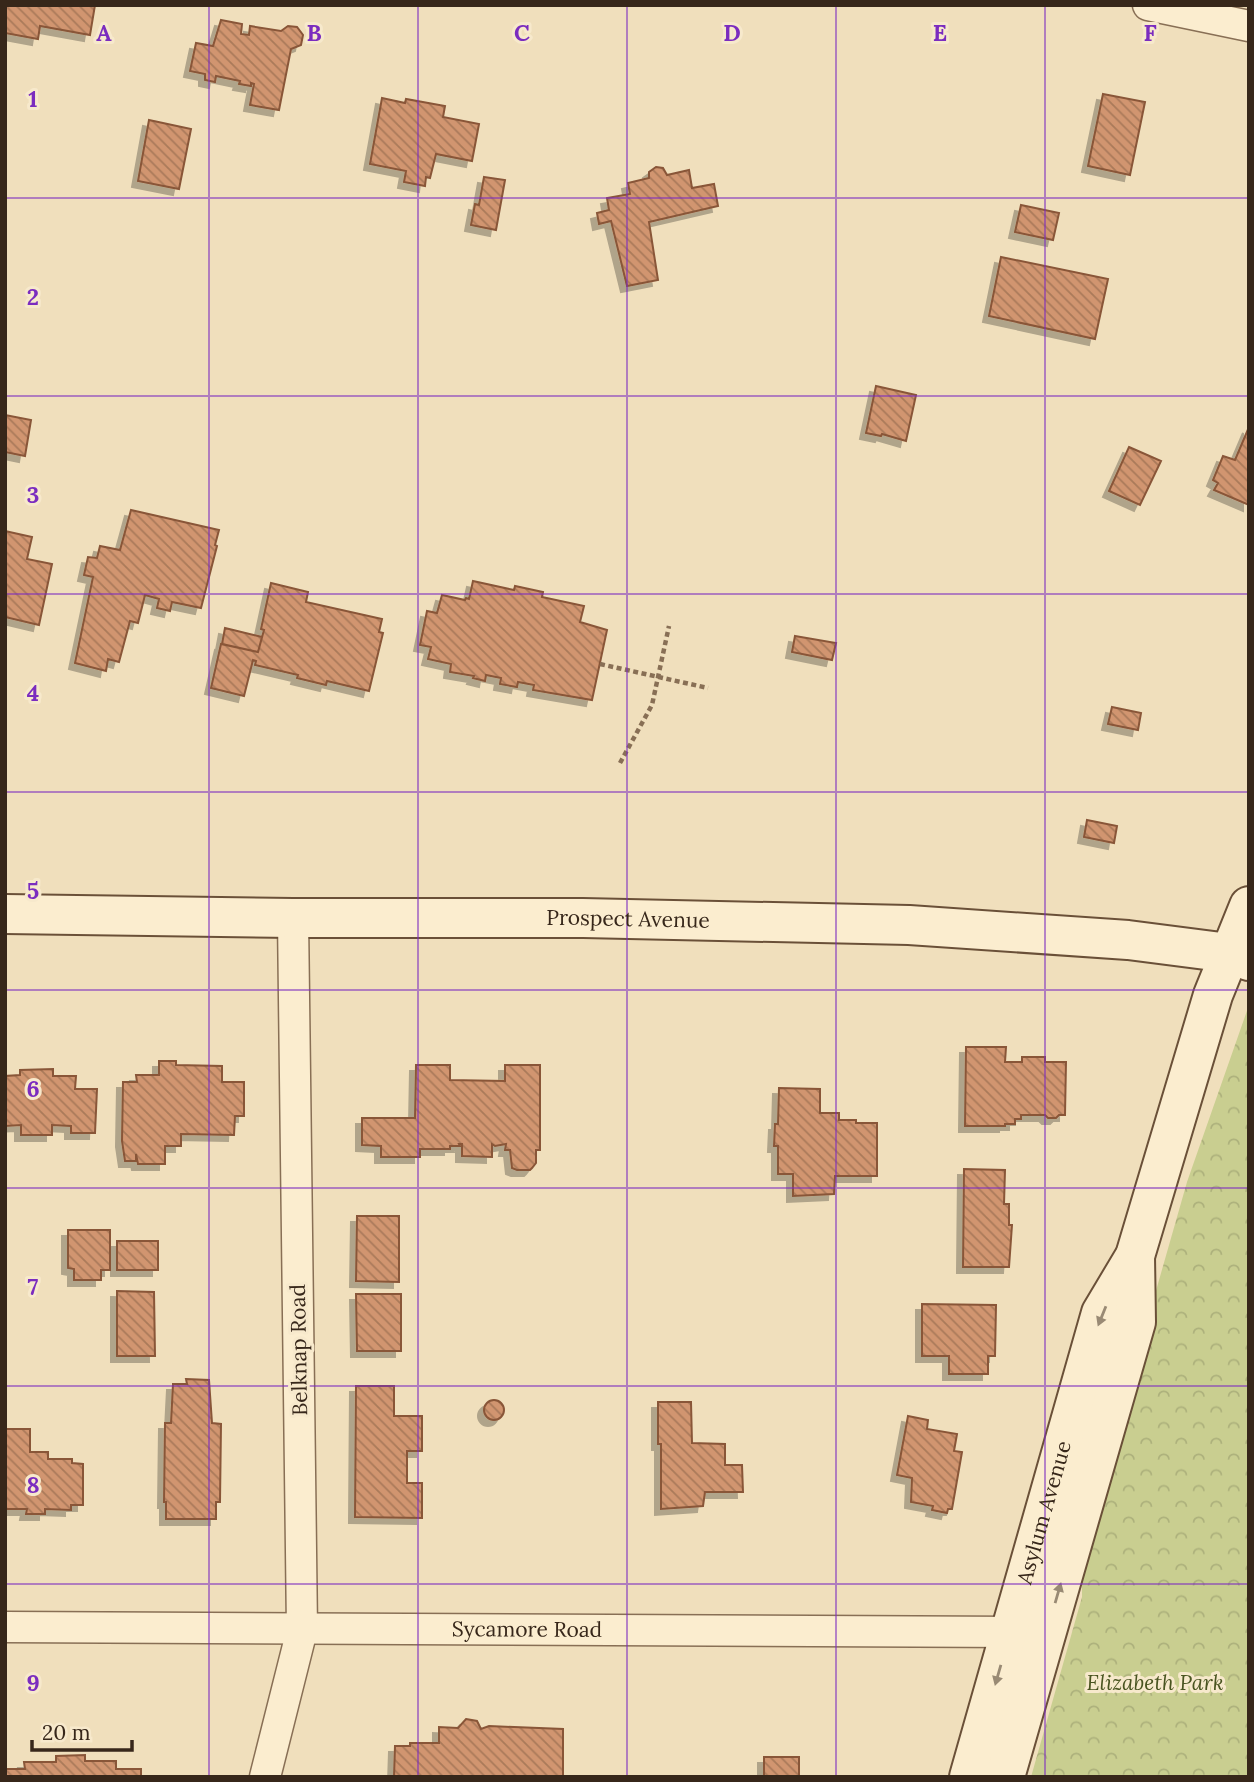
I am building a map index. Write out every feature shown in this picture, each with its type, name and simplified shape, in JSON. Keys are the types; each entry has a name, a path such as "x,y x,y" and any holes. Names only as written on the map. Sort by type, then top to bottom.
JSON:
{"main road":[{"name":"Asylum Avenue","path":"1006,1777 1028,1632 1101,1313 1135,1256 1213,995 1239,957 1249,906"},
{"name":"Prospect Avenue","path":"5,915 583,918 909,925 1128,940 1239,957"},
{"name":"Asylum Avenue","path":"969,1777 1028,1632"}],"street":[{"path":"1148,5 1249,26"},
{"name":"Belknap Road","path":"265,1777 302,1630 293,918"},
{"name":"Sycamore Road","path":"5,1627 1028,1632"}],"path":[{"path":"620,762 652,705 669,625"},
{"path":"600,664 708,688"}],"green space":[{"name":"Elizabeth Park","path":"1249,1005 1249,1777 1031,1777 1082,1597 1082,1550 1187,1182"}],"building":[{"path":"5,5 95,5 90,35 40,26 38,39 5,33"},
{"path":"221,20 242,24 241,34 249,35 250,26 281,31 288,26 297,27 303,35 301,45 291,49 279,110 250,105 254,84 239,84 240,81 216,76 215,82 205,80 205,74 190,71 196,43 213,46"},
{"path":"1103,94 1145,102 1130,175 1088,166"},
{"path":"382,98 445,106 443,117 479,124 472,161 436,154 430,178 426,177 425,186 404,182 406,171 370,164"},
{"path":"149,120 191,129 179,189 138,181"},
{"path":"656,167 663,168 667,175 689,170 692,188 714,184 718,206 649,222 658,280 627,286 611,221 599,224 597,213 609,210 607,198 630,194 628,183 649,178 649,172"},
{"path":"484,177 505,180 496,230 471,225 475,204 479,205"},
{"path":"1021,205 1059,213 1053,240 1015,232"},
{"path":"1001,257 1108,279 1095,339 989,316"},
{"path":"876,386 916,395 906,441 882,434 866,433"},
{"path":"5,415 31,420 25,456 5,452"},
{"path":"1249,427 1249,505 1214,490 1218,483 1213,480 1223,456 1235,460"},
{"path":"1129,447 1161,461 1140,505 1109,491"},
{"path":"131,510 219,530 215,545 217,546 201,608 172,602 170,611 157,608 159,599 145,595 138,623 130,621 119,662 108,659 106,671 75,663 93,577 84,575 88,557 97,558 100,546 120,550"},
{"path":"5,531 32,537 27,559 52,564 39,625 5,617"},
{"path":"473,581 514,590 515,586 543,592 542,597 584,606 580,622 607,630 592,700 533,690 534,685 518,682 517,687 500,684 501,678 486,675 485,681 473,678 474,676 450,672 451,664 428,659 431,647 420,645 427,611 437,613 442,595 469,599"},
{"path":"271,583 308,592 306,602 382,619 379,632 383,633 369,691 327,681 326,685 297,678 298,675 255,665 256,661 253,660 244,696 211,688 221,644 258,652"},
{"path":"225,628 262,637 258,652 222,644"},
{"path":"795,636 836,643 832,660 792,652"},
{"path":"1112,707 1141,713 1138,730 1108,724"},
{"path":"1087,820 1117,826 1114,843 1084,837"},
{"path":"966,1047 1006,1047 1005,1062 1022,1062 1022,1057 1045,1057 1045,1062 1066,1062 1065,1115 1048,1118 1045,1115 1021,1115 1021,1119 1015,1119 1015,1124 1005,1126 965,1126"},
{"path":"159,1061 176,1061 176,1065 222,1066 222,1082 244,1082 244,1116 235,1116 234,1135 181,1134 181,1146 165,1146 165,1164 138,1164 136,1154 136,1161 125,1161 122,1141 123,1082 137,1082 136,1075 159,1075"},
{"path":"416,1065 450,1065 450,1080 505,1081 505,1065 540,1065 540,1150 536,1150 536,1163 532,1168 512,1168 510,1150 505,1150 506,1144 492,1144 492,1157 462,1156 462,1144 459,1144 460,1146 450,1146 450,1149 420,1149 420,1157 381,1157 381,1146 362,1145 362,1118 415,1118"},
{"path":"53,1069 53,1076 76,1076 75,1089 97,1089 95,1133 71,1133 71,1126 52,1125 52,1135 21,1135 21,1125 5,1126 5,1076 20,1075 20,1070"},
{"path":"779,1088 820,1089 820,1113 839,1113 839,1120 856,1120 856,1123 877,1123 877,1176 835,1176 834,1194 793,1196 793,1174 778,1174 778,1146 774,1146"},
{"path":"964,1169 1005,1170 1004,1204 1009,1204 1009,1225 1012,1225 1009,1267 963,1267"},
{"path":"357,1216 399,1216 399,1282 356,1281"},
{"path":"68,1230 110,1230 110,1270 101,1270 101,1280 74,1280 74,1269 68,1268"},
{"path":"117,1241 158,1241 158,1270 117,1270"},
{"path":"117,1291 154,1292 155,1356 117,1356"},
{"path":"356,1294 401,1294 401,1351 357,1351"},
{"path":"922,1304 996,1305 995,1356 988,1356 988,1374 949,1374 949,1356 922,1356"},
{"path":"186,1379 209,1380 212,1423 221,1424 220,1502 216,1502 216,1519 166,1519 165,1423 171,1423 173,1384 187,1384"},
{"path":"356,1386 394,1386 394,1416 422,1416 422,1451 407,1451 407,1483 422,1483 422,1518 355,1517"},
{"path":"494,1400 501,1403 504,1410 501,1417 494,1420 487,1417 484,1410 487,1403"},
{"path":"658,1402 691,1402 692,1443 725,1444 725,1465 742,1465 743,1492 705,1492 703,1506 661,1509"},
{"path":"908,1416 928,1420 927,1429 957,1434 954,1451 962,1452 952,1509 948,1509 947,1513 932,1510 933,1506 911,1502 912,1478 897,1475"},
{"path":"5,1429 30,1429 30,1452 48,1452 48,1459 72,1459 72,1463 83,1464 83,1505 71,1505 71,1510 45,1509 45,1514 26,1514 27,1509 5,1509"},
{"path":"466,1719 477,1721 481,1729 489,1726 563,1729 563,1777 394,1777 395,1746 439,1743 439,1727 458,1728"},
{"path":"85,1755 85,1761 116,1761 116,1769 141,1769 141,1777 5,1777 5,1769 25,1769 24,1762 56,1762 56,1756"},
{"path":"764,1757 799,1757 799,1775 802,1777 764,1777"}]}
